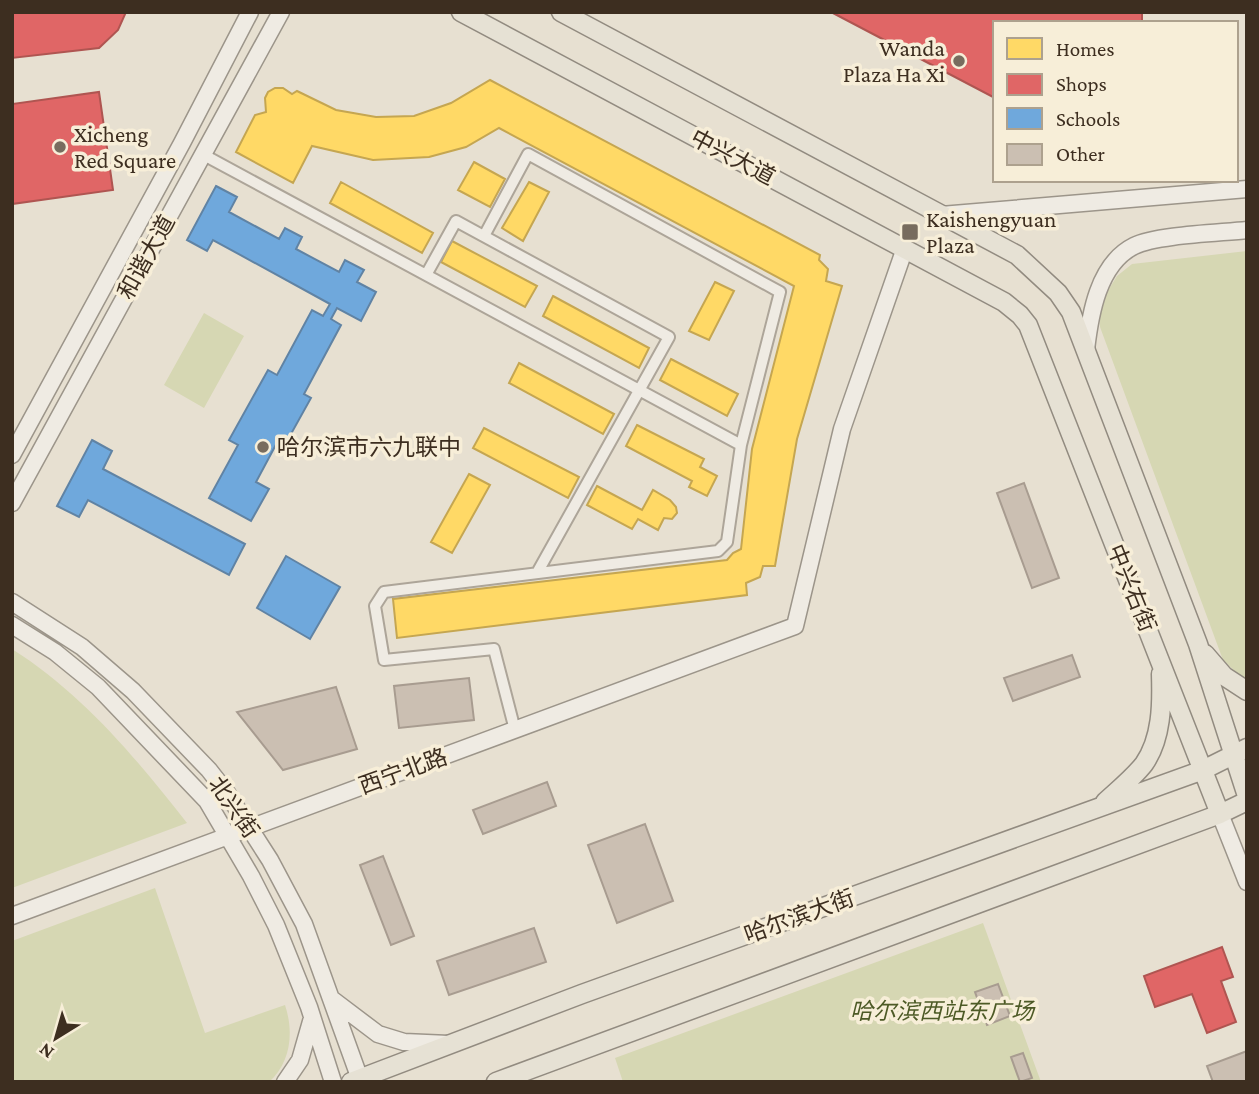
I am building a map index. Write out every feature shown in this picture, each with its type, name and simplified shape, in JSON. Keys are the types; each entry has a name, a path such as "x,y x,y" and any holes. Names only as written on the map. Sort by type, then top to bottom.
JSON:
{"main road":[{"name":"和谐大道","path":"12,455 250,12"},
{"name":"和谐大道","path":"12,503 281,12"},
{"name":"中兴大道","path":"460,12 1004,302"},
{"name":"中兴大道","path":"561,12 1017,255"},
{"path":"941,215 1247,188"},
{"path":"1086,351 1094,300 1099,288 1124,253 1146,241 1247,230"},
{"name":"西宁北路","path":"12,916 795,626 842,429 905,248"},
{"name":"中兴右街","path":"1017,255 1058,293 1071,312 1240,753 1247,799"},
{"name":"中兴右街","path":"1004,302 1028,325 1247,882"},
{"name":"北兴街","path":"12,601 82,647 133,691 209,770 249,827 304,924 333,1000 357,1080"},
{"name":"北兴街","path":"12,625 55,652 98,687 207,801 276,925 312,1016 333,1082"},
{"path":"1198,644 1224,676 1247,691"},
{"path":"1099,808 1144,763 1152,748 1160,717 1160,660"},
{"name":"哈尔滨大街","path":"357,1080 449,1044 1203,770 1240,753"},
{"path":"496,1082 1220,814 1247,799"},
{"path":"333,1000 379,1034 404,1042 449,1044"},
{"path":"285,1082 300,1060 312,1016"}],"street":[{"path":"202,154 741,445"},
{"path":"484,236 528,154 780,292 741,445 727,542 718,551 384,592 375,606 384,660 494,649 515,730"},
{"path":"426,275 456,220 669,337 537,573"}],"green space":[{"path":"1247,251 1247,679 1223,660 1100,327 1099,305 1117,276 1132,264"},
{"path":"204,313 244,336 204,408 164,385"},
{"path":"12,649 62,686 107,728 187,823 12,888"},
{"path":"155,888 205,1033 285,1005 289,1046 276,1074 269,1082 12,1082 12,941"},
{"name":"哈尔滨西站东广场","path":"983,923 1041,1082 623,1082 615,1058"}],"building: Homes":[{"path":"490,80 820,255 819,260 828,269 826,281 842,286 797,439 775,566 763,566 760,577 746,583 747,595 397,638 393,599 727,560 741,549 752,449 794,286 499,128 466,147 429,157 373,160 312,146 293,183 236,152 255,115 266,112 265,98 268,92 275,88 283,88 292,94 297,91 336,110 376,117 414,116 451,103"},
{"path":"474,162 505,179 490,207 458,190"},
{"path":"341,182 433,233 422,253 330,203"},
{"path":"529,182 549,192 523,241 502,228"},
{"path":"452,241 537,286 525,307 441,262"},
{"path":"715,282 734,291 709,340 689,331"},
{"path":"553,296 649,348 639,368 543,316"},
{"path":"671,359 738,394 727,416 660,380"},
{"path":"519,363 614,414 603,434 509,383"},
{"path":"637,425 704,459 700,467 717,476 707,496 689,487 692,481 626,446"},
{"path":"484,428 579,477 568,498 473,448"},
{"path":"469,474 490,485 452,553 431,542"},
{"path":"597,486 642,510 653,490 670,500 677,513 672,519 664,518 658,530 638,519 632,529 587,505"}],"building: Shops":[{"path":"12,12 126,12 118,30 99,48 12,58"},
{"name":"Wanda Plaza Ha Xi","path":"831,12 1142,12 1142,21 993,21 993,97"},
{"name":"Xicheng Red Square","path":"99,92 113,190 12,204 12,104"},
{"path":"1222,947 1233,977 1221,981 1236,1022 1207,1033 1192,994 1155,1007 1144,976"}],"building: Schools":[{"path":"216,186 237,197 229,212 279,239 285,228 302,237 296,249 339,272 345,260 364,270 357,282 376,292 361,321 337,308 331,319 341,325 304,394 311,398 286,443 279,439 256,482 269,489 251,521 209,498 238,445 229,440 268,370 277,375 312,310 323,316 330,304 213,240 207,251 187,240"},
{"path":"92,440 112,451 103,469 245,544 229,575 88,500 79,517 57,506"},
{"path":"286,556 340,587 310,639 257,608"}],"building: Other":[{"path":"1024,483 1059,578 1032,588 997,493"},
{"path":"1072,655 1080,677 1013,701 1004,678"},
{"path":"469,678 474,720 399,728 394,686"},
{"path":"336,687 357,749 283,770 237,712"},
{"path":"547,782 556,806 483,834 473,810"},
{"path":"645,824 673,901 617,923 588,845"},
{"path":"383,856 414,936 391,945 360,865"},
{"path":"534,928 546,962 449,995 437,961"},
{"path":"998,984 1010,1016 987,1025 975,992"},
{"path":"1247,1051 1247,1082 1213,1082 1207,1066"},
{"path":"1023,1053 1032,1078 1020,1082 1011,1057"}],"place":[{"name":"Wanda Plaza Ha Xi","path":"959,61"},
{"name":"Xicheng Red Square","path":"60,147"},
{"name":"Kaishengyuan Plaza","path":"910,232"},
{"name":"哈尔滨市六九联中","path":"263,447"}]}
